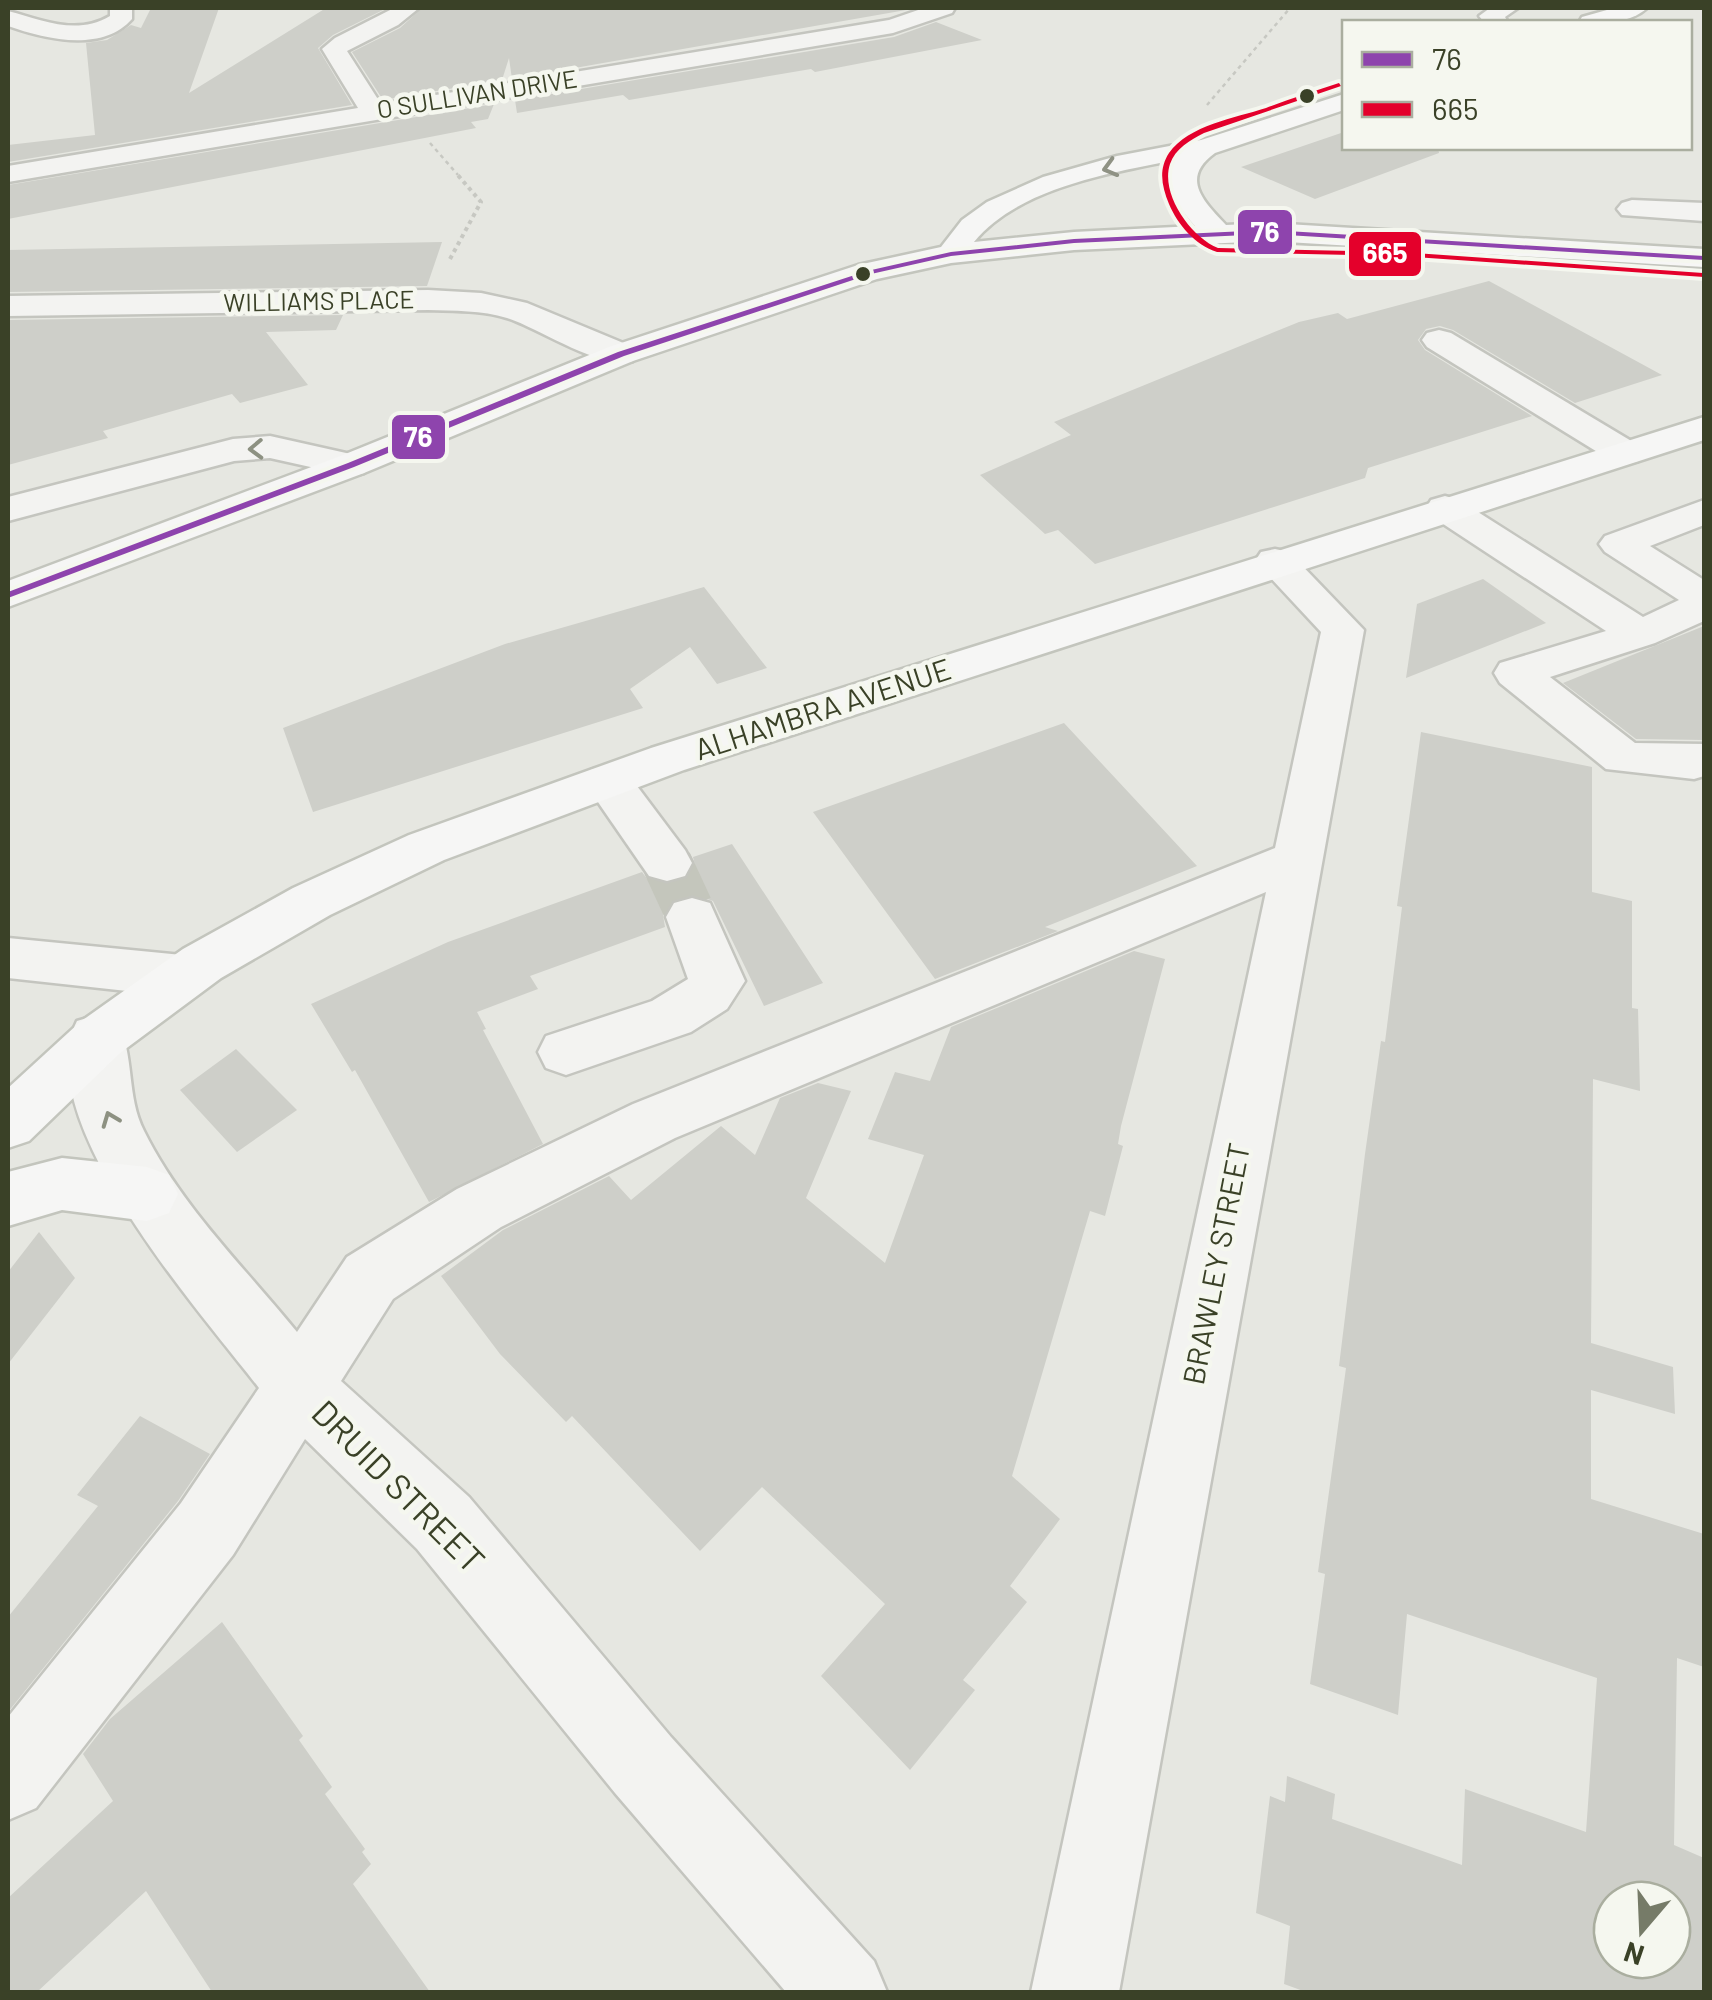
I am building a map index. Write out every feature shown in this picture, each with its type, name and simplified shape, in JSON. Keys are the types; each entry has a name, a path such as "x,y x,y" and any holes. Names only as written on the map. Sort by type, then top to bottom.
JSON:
{"main road":[{"path":"1597,20 1636,8"},
{"path":"951,254 976,222 1007,201 1154,155 1205,147 1342,103"},
{"path":"1205,147 1184,162 1180,178 1196,210 1218,233"},
{"path":"8,595 351,465 621,354 812,290 951,254 1074,241 1268,232 1704,258"},
{"name":"ALHAMBRA AVENUE","path":"8,1124 97,1037 182,976 361,876 493,818 1275,561 1704,428"},
{"path":"8,1199 62,1184 147,1194"}],"street":[{"path":"8,18 47,31 81,32 113,25 121,19 121,8"},
{"path":"385,109 334,49 394,20 408,8"},
{"name":"O SULLIVAN DRIVE","path":"8,174 893,26 944,8"},
{"path":"1632,208 1704,212"},
{"name":"WILLIAMS PLACE","path":"8,306 428,300 481,303 516,310 621,354"},
{"path":"1440,340 1625,453"},
{"path":"8,509 233,450 270,447 351,465"},
{"path":"1444,508 1640,634"},
{"path":"1704,512 1618,544 1704,602 1640,634 1516,672 1623,758 1694,763 1704,760"},
{"name":"BRAWLEY STREET","path":"1075,1992 1343,630 1275,561"},
{"path":"608,780 667,863"},
{"path":"8,1780 206,1529 370,1278 479,1208 654,1121 1296,859"},
{"path":"566,1052 688,1009 709,997 718,980 692,917"},
{"path":"8,958 182,976"},
{"name":"DRUID STREET","path":"97,1037 102,1098 116,1137 147,1194 300,1388 443,1523 643,1764 843,1992"}],"path":[{"path":"1204,112 1216,90 1251,56 1290,8"},
{"path":"385,109 480,202 428,300"}],"building":[{"path":"151,8 219,8 189,93 326,8 387,8 333,35 318,48 352,105 8,162 8,145 95,135 86,43 107,40 131,25 141,28"},
{"path":"422,8 906,10 512,79 509,58 502,80 383,100 352,52 400,28"},
{"path":"936,22 982,40 815,72 811,69 629,100 623,95 517,113 515,100 894,37"},
{"path":"494,104 488,119 471,122 476,128 8,219 8,185"},
{"path":"1342,133 1342,150 1439,153 1315,199 1241,167"},
{"path":"442,242 427,286 8,292 8,250"},
{"path":"1489,281 1662,375 1575,403 1453,330 1440,326 1426,329 1418,340 1425,350 1532,416 1368,468 1365,478 1095,564 1058,530 1045,534 980,475 1071,435 1054,422 1299,322 1338,313 1347,319"},
{"path":"343,315 336,330 266,332 308,385 240,403 232,394 103,431 108,438 8,465 8,320"},
{"path":"1483,579 1546,623 1406,678 1417,604"},
{"path":"704,587 767,668 717,684 690,647 630,689 643,708 313,812 283,728 505,644"},
{"path":"1704,626 1704,740 1636,739 1563,683"},
{"path":"1064,723 1197,866 1045,927 1058,931 935,979 813,812"},
{"path":"1421,732 1592,767 1592,892 1632,901 1632,1008 1638,1009 1640,1091 1593,1079 1591,1343 1673,1367 1675,1414 1591,1390 1591,1499 1704,1534 1704,1667 1677,1658 1674,1845 1704,1858 1704,1992 1306,1992 1284,1984 1290,1926 1256,1913 1270,1796 1285,1802 1287,1776 1335,1794 1332,1819 1462,1865 1465,1789 1586,1832 1597,1678 1407,1614 1398,1715 1310,1684 1325,1574 1318,1572 1346,1368 1339,1366 1365,1154 1381,1041 1385,1042 1402,907 1397,906"},
{"path":"732,844 823,983 764,1006 713,901 693,894 671,901 663,915 665,927 530,976 538,989 477,1012 543,1144 429,1202 355,1070 352,1072 311,1004 448,942 642,872 648,880 666,885 686,880 695,865 693,857"},
{"path":"1134,951 1165,959 1121,1126 1118,1144 1123,1146 1105,1216 1090,1211 1012,1476 1060,1519 1010,1586 1027,1602 963,1680 975,1690 910,1770 821,1676 885,1604 762,1487 700,1551 572,1416 566,1422 500,1354 441,1276 503,1230 609,1176 631,1200 721,1126 755,1155 780,1098 818,1083 851,1091 806,1198 885,1263 924,1155 868,1139 895,1072 930,1081 951,1027"},
{"path":"236,1049 297,1110 237,1152 180,1090"},
{"path":"39,1232 75,1278 8,1364 8,1272"},
{"path":"140,1416 210,1454 178,1501 8,1712 8,1617 98,1506 77,1495"},
{"path":"222,1622 303,1736 299,1740 332,1787 325,1794 365,1849 362,1852 371,1864 353,1884 430,1992 212,1992 146,1891 37,1992 8,1992 8,1898 113,1801 83,1754 110,1719"}],"tunnel":[{"path":"667,863 692,917"}],"transit line":[{"name":"665","path":"1339,85 1202,131 1172,153 1165,168 1165,186 1174,208 1198,239 1217,250 1400,254 1703,275"},
{"name":"76","path":"8,595 351,465 621,354 869,272 951,254 1074,241 1268,232 1704,258"}]}
